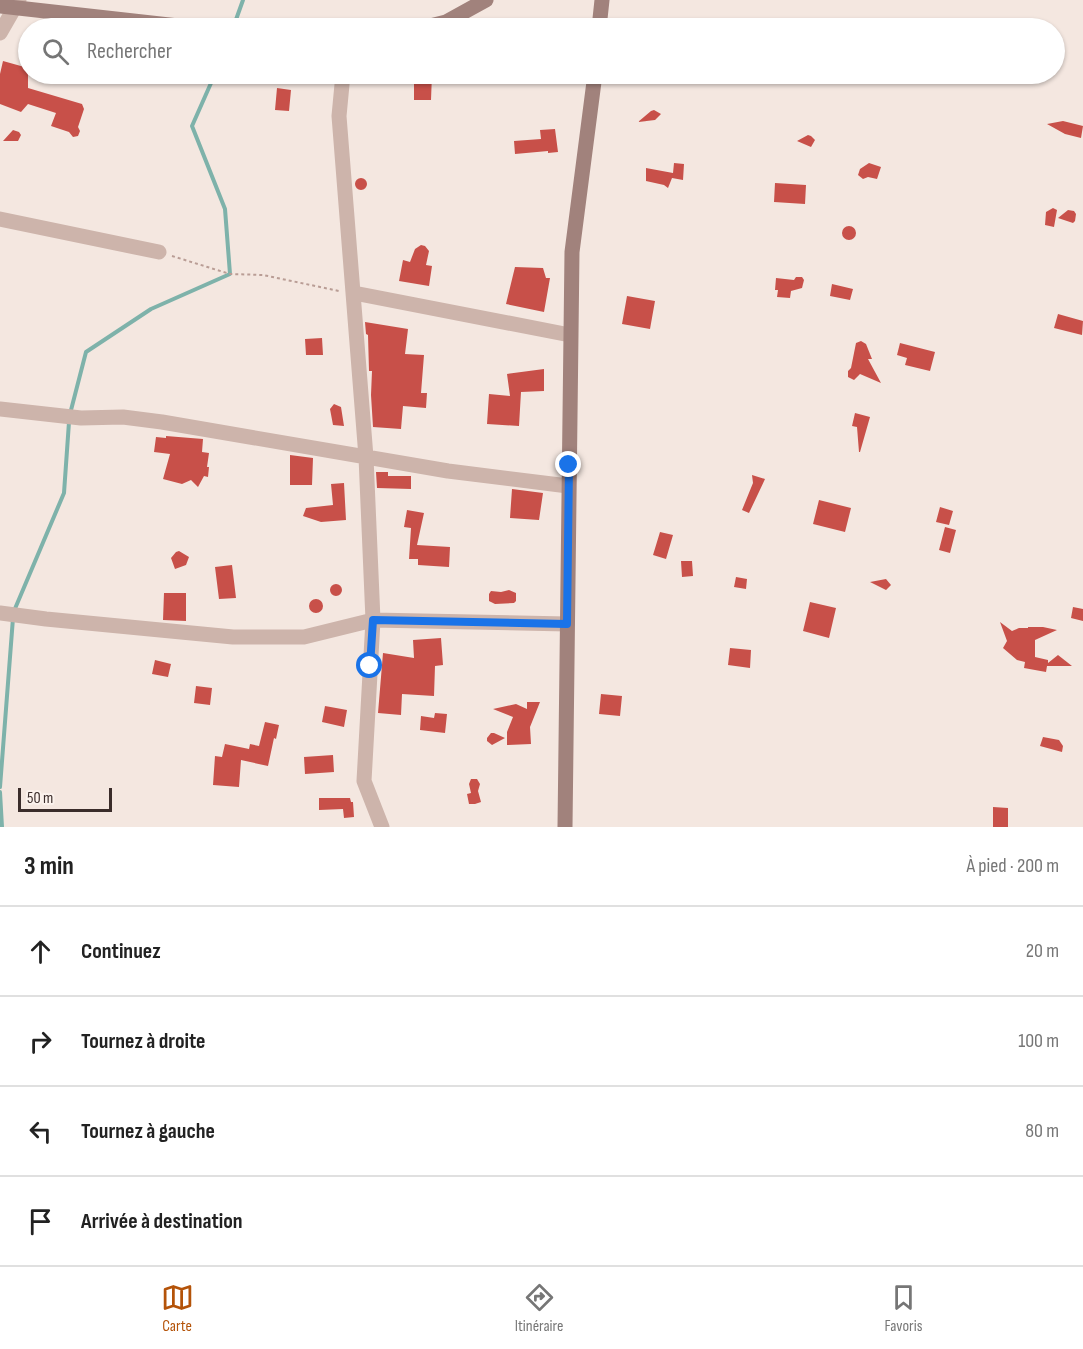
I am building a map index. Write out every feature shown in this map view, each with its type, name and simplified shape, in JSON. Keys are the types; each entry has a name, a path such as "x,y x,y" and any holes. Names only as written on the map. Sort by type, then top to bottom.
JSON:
{"street":[{"path":"453,18 486,0"},
{"path":"600,18 602,0"},
{"path":"0,33 12,4 119,18"},
{"path":"342,84 339,116 366,457 373,620 364,781 382,827"},
{"path":"565,827 572,252 594,84"},
{"path":"0,219 159,252"},
{"path":"354,293 570,335"},
{"path":"0,409 81,418 123,417 162,422 448,471 568,486"},
{"path":"0,613 233,637 304,637 373,620 567,624"}],"path":[{"path":"159,252 230,274 263,275 354,293"}],"building":[{"path":"3,61 18,65 18,84 28,84 28,88 82,104 84,109 78,127 80,131 78,136 73,137 69,132 51,126 56,113 28,104 21,112 0,104 0,74"},
{"path":"414,84 432,84 431,100 414,100"},
{"path":"277,88 291,90 289,111 275,110"},
{"path":"654,110 661,114 655,120 638,122 651,111"},
{"path":"1063,121 1083,126 1081,138 1065,134 1047,124"},
{"path":"555,129 558,152 515,154 514,141 541,139 540,130"},
{"path":"13,130 21,135 18,141 3,141"},
{"path":"808,135 815,140 811,147 797,141"},
{"path":"674,163 684,164 683,180 672,178 668,188 646,181 646,168 673,173"},
{"path":"869,163 881,167 877,179 868,177 863,179 858,175 860,169"},
{"path":"363,178 367,184 363,190 359,190 355,182"},
{"path":"775,183 806,185 805,204 774,202"},
{"path":"1053,208 1057,210 1054,227 1045,225 1046,212"},
{"path":"1068,210 1076,214 1073,223 1058,218"},
{"path":"849,226 854,228 856,233 854,238 849,240 844,238 842,233 844,228"},
{"path":"421,245 429,251 426,265 432,266 429,286 399,281 403,260 410,262 415,249"},
{"path":"515,267 543,268 546,278 550,278 544,312 506,304"},
{"path":"796,277 802,277 804,280 802,288 791,291 790,298 777,297 776,278 794,280"},
{"path":"832,284 853,289 850,300 830,296"},
{"path":"627,296 655,301 650,329 622,324"},
{"path":"1058,314 1083,321 1082,335 1054,328"},
{"path":"365,322 408,329 405,354 424,355 421,393 427,393 426,408 403,406 401,429 373,427 372,371 369,371 368,335"},
{"path":"322,338 323,355 306,355 305,339"},
{"path":"861,341 866,344 872,359 868,359 881,383 860,374 854,380 848,377 856,343"},
{"path":"900,343 935,352 930,371 905,365 907,358 897,355"},
{"path":"544,369 544,391 521,392 519,426 487,424 489,394 510,396 507,374"},
{"path":"334,404 341,407 344,426 333,425 330,409"},
{"path":"855,413 870,417 860,452 857,427 852,426"},
{"path":"166,436 203,439 202,452 209,453 208,477 204,476 198,487 191,480 182,484 163,479 170,454 154,452 156,437 166,438"},
{"path":"290,455 313,458 312,485 290,485"},
{"path":"376,472 388,472 388,476 411,476 411,489 377,488"},
{"path":"752,475 765,479 749,513 742,510 753,483"},
{"path":"344,483 346,520 321,522 303,516 306,508 333,505 331,484"},
{"path":"512,489 543,493 539,520 510,518"},
{"path":"819,500 851,508 845,532 813,524"},
{"path":"940,507 953,511 949,525 936,522"},
{"path":"407,510 424,513 417,545 450,547 449,567 418,565 418,559 409,559 411,528 404,527"},
{"path":"945,527 956,530 950,553 939,550"},
{"path":"660,532 673,535 666,559 653,555"},
{"path":"179,551 189,557 186,565 175,569 171,558"},
{"path":"681,561 692,561 693,576 682,577"},
{"path":"232,565 236,598 219,599 215,567"},
{"path":"736,577 747,579 746,589 734,587"},
{"path":"886,579 891,585 886,590 870,582"},
{"path":"338,584 342,590 338,596 334,596 330,588"},
{"path":"509,590 516,593 514,603 495,604 489,601 491,591"},
{"path":"164,593 186,593 186,621 163,620"},
{"path":"316,599 321,601 323,606 321,611 316,613 311,611 309,606 311,601"},
{"path":"810,602 836,608 829,638 803,631"},
{"path":"1073,607 1083,609 1083,621 1071,618"},
{"path":"1000,622 1012,631 1028,627 1057,630 1035,640 1035,657 1048,660 1048,663 1058,655 1072,666 1047,666 1046,672 1024,668 1025,662 1017,660 1003,648 1007,641"},
{"path":"441,638 443,665 435,666 434,696 402,694 401,715 378,713 383,653 414,658 413,640"},
{"path":"730,648 751,650 750,668 728,665"},
{"path":"155,660 171,664 168,677 152,674"},
{"path":"196,686 212,688 210,705 194,703"},
{"path":"601,694 622,696 620,716 599,714"},
{"path":"527,702 540,702 530,727 531,744 507,745 507,732 513,717 493,709 516,704 527,709"},
{"path":"325,706 347,710 344,727 322,722"},
{"path":"435,713 447,714 445,733 420,730 421,716 434,718"},
{"path":"265,722 279,725 268,766 241,760 239,787 213,785 215,756 222,757 225,744 249,749 250,744 259,746"},
{"path":"491,733 505,738 492,745 487,741"},
{"path":"1043,737 1059,740 1063,746 1062,752 1040,746"},
{"path":"333,755 334,772 305,774 304,757"},
{"path":"471,779 477,779 480,784 478,791 481,802 475,804 469,804 467,794 471,793 469,784"},
{"path":"319,798 350,798 353,802 354,817 344,818 343,809 319,810"},
{"path":"993,807 1008,808 1008,827 993,827"}],"waterway":[{"path":"237,18 243,0"},
{"path":"70,414 86,352 151,309 230,274 225,209 192,126 211,84"},
{"path":"14,611 64,493 69,422"},
{"path":"0,787 13,618"},
{"path":"0,792 2,827"}],"route":[{"path":"370,666 373,620 567,624 569,465"}]}
